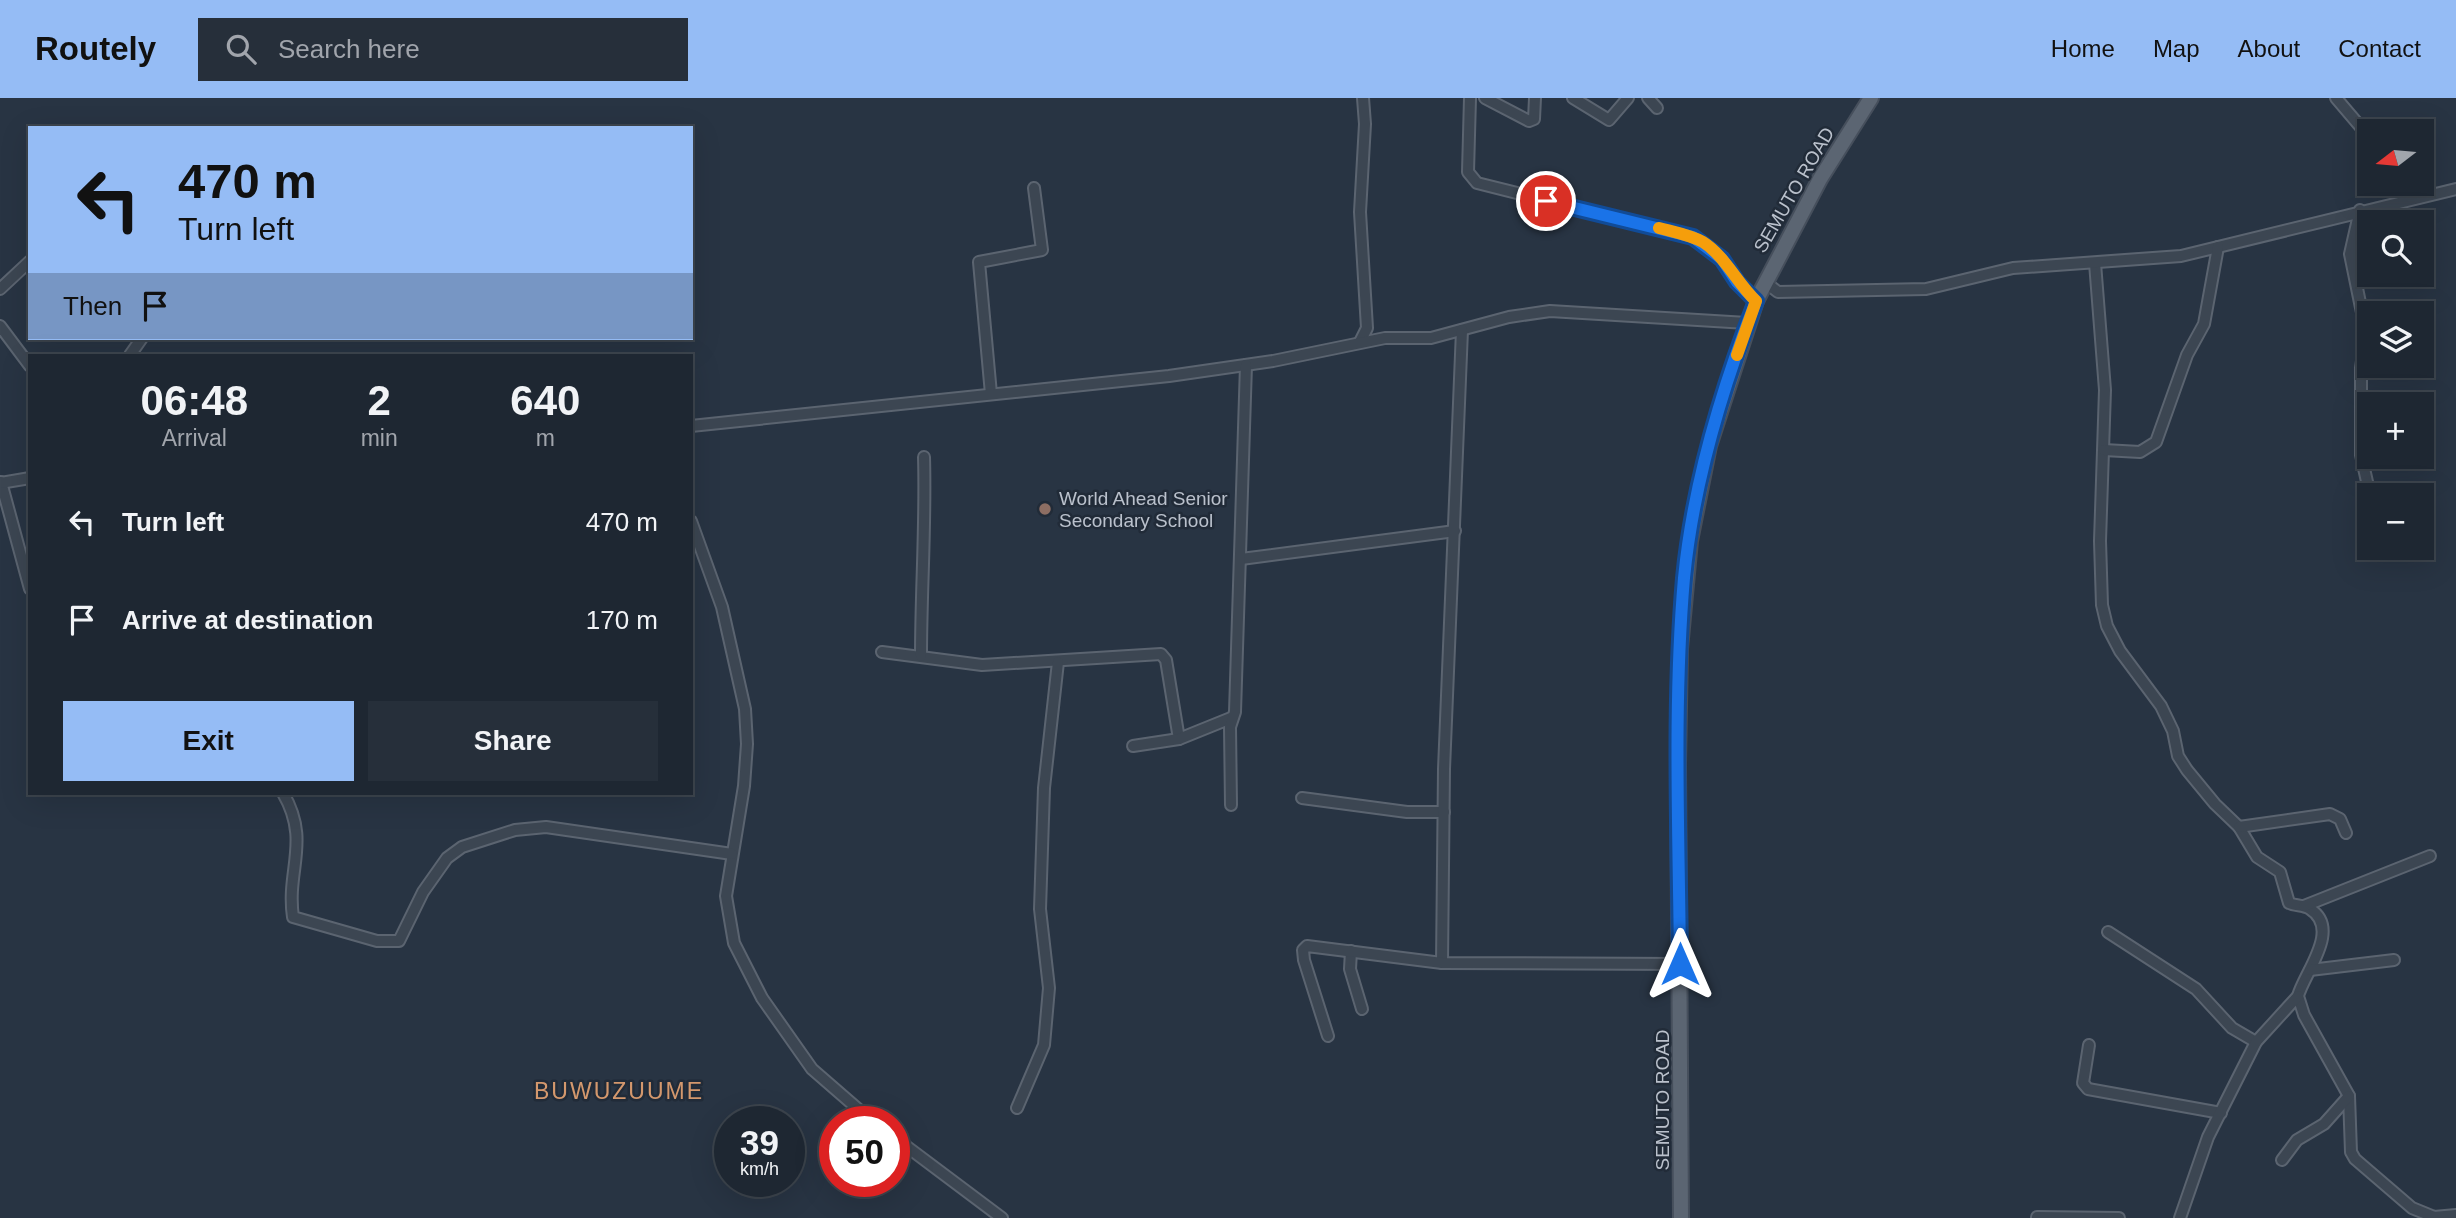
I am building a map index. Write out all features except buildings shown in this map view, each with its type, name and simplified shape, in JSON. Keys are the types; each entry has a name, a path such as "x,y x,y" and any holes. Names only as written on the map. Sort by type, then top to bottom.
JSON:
{"main road":[{"name":"SEMUTO ROAD","path":"1681,1218 1678,764 1685,576 1709,446 1747,323 1765,282 1820,180 1871,98"}],"street":[{"path":"1360,342 1367,328 1360,212 1365,124 1363,98"},
{"path":"1470,98 1468,172 1477,183 1693,237 1722,259 1737,282 1756,301"},
{"path":"1485,98 1529,121 1534,119 1535,98"},
{"path":"1573,98 1609,120 1628,98"},
{"path":"1648,98 1657,108"},
{"path":"2336,98 2357,123"},
{"path":"991,394 979,262 1042,250 1034,188"},
{"path":"1765,282 1778,292 1926,289 2013,268 2172,257 2360,209 2456,189"},
{"path":"2360,209 2350,254 2366,332 2361,368 2361,455 2367,483"},
{"path":"2104,450 2140,452 2156,442 2187,355 2204,324 2218,247"},
{"path":"0,289 28,263"},
{"path":"2095,263 2104,361 2100,570 2102,606 2107,626 2120,651 2161,706 2183,763 2215,804 2239,827 2257,857 2280,872 2289,903 2312,909 2320,925 2322,945 2298,996 2256,1042 2208,1136 2180,1218"},
{"path":"693,426 1246,365 1360,342 1401,337 1431,338 1528,313 1570,310 1747,323"},
{"path":"0,326 28,363"},
{"path":"1442,963 1444,812 1462,330"},
{"path":"1231,805 1231,718 1235,712 1246,365"},
{"path":"921,656 920,597 926,538 924,457"},
{"path":"28,478 0,482 28,582"},
{"path":"693,527 722,607 745,709 745,766 726,883 727,909 734,943 742,962 775,1017 812,1069 855,1106"},
{"path":"1241,559 1455,531"},
{"path":"882,652 982,665 1161,654 1166,660 1179,739"},
{"path":"1017,1108 1044,1045 1049,988 1040,909 1044,788 1058,662"},
{"path":"1133,746 1179,739 1231,718"},
{"path":"284,795 295,813 298,850 291,905 293,917 377,941 399,941 423,892 447,858 462,848 515,830 546,827 732,854"},
{"path":"1302,798 1395,811 1444,812"},
{"path":"2239,827 2330,814 2340,819 2346,833"},
{"path":"2304,906 2430,856"},
{"path":"2108,932 2196,989 2232,1028 2256,1042"},
{"path":"1328,1036 1303,950 1314,946 1442,963 1680,964"},
{"path":"1350,951 1350,969 1362,1009"},
{"path":"2309,970 2394,960"},
{"path":"2298,996 2304,1015 2350,1096 2351,1152 2355,1159 2412,1208 2434,1217 2456,1215"},
{"path":"2090,1045 2083,1083 2088,1089 2221,1113"},
{"path":"2282,1160 2297,1140 2324,1124 2350,1096"},
{"path":"910,1150 1002,1218"},
{"path":"2036,1217 2119,1218"}],"slow traffic":[{"path":"1659,228 1693,237 1704,243 1722,259 1737,282 1756,301 1737,355"}],"place":[{"name":"World Ahead Senior Secondary School","path":"1045,509"}],"district":[{"name":"BUWUZUUME","path":"619,1091"}],"route":[{"path":"1546,201 1693,237 1722,259 1737,282 1756,301 1709,446 1689,541 1680,649 1680,964"}]}
